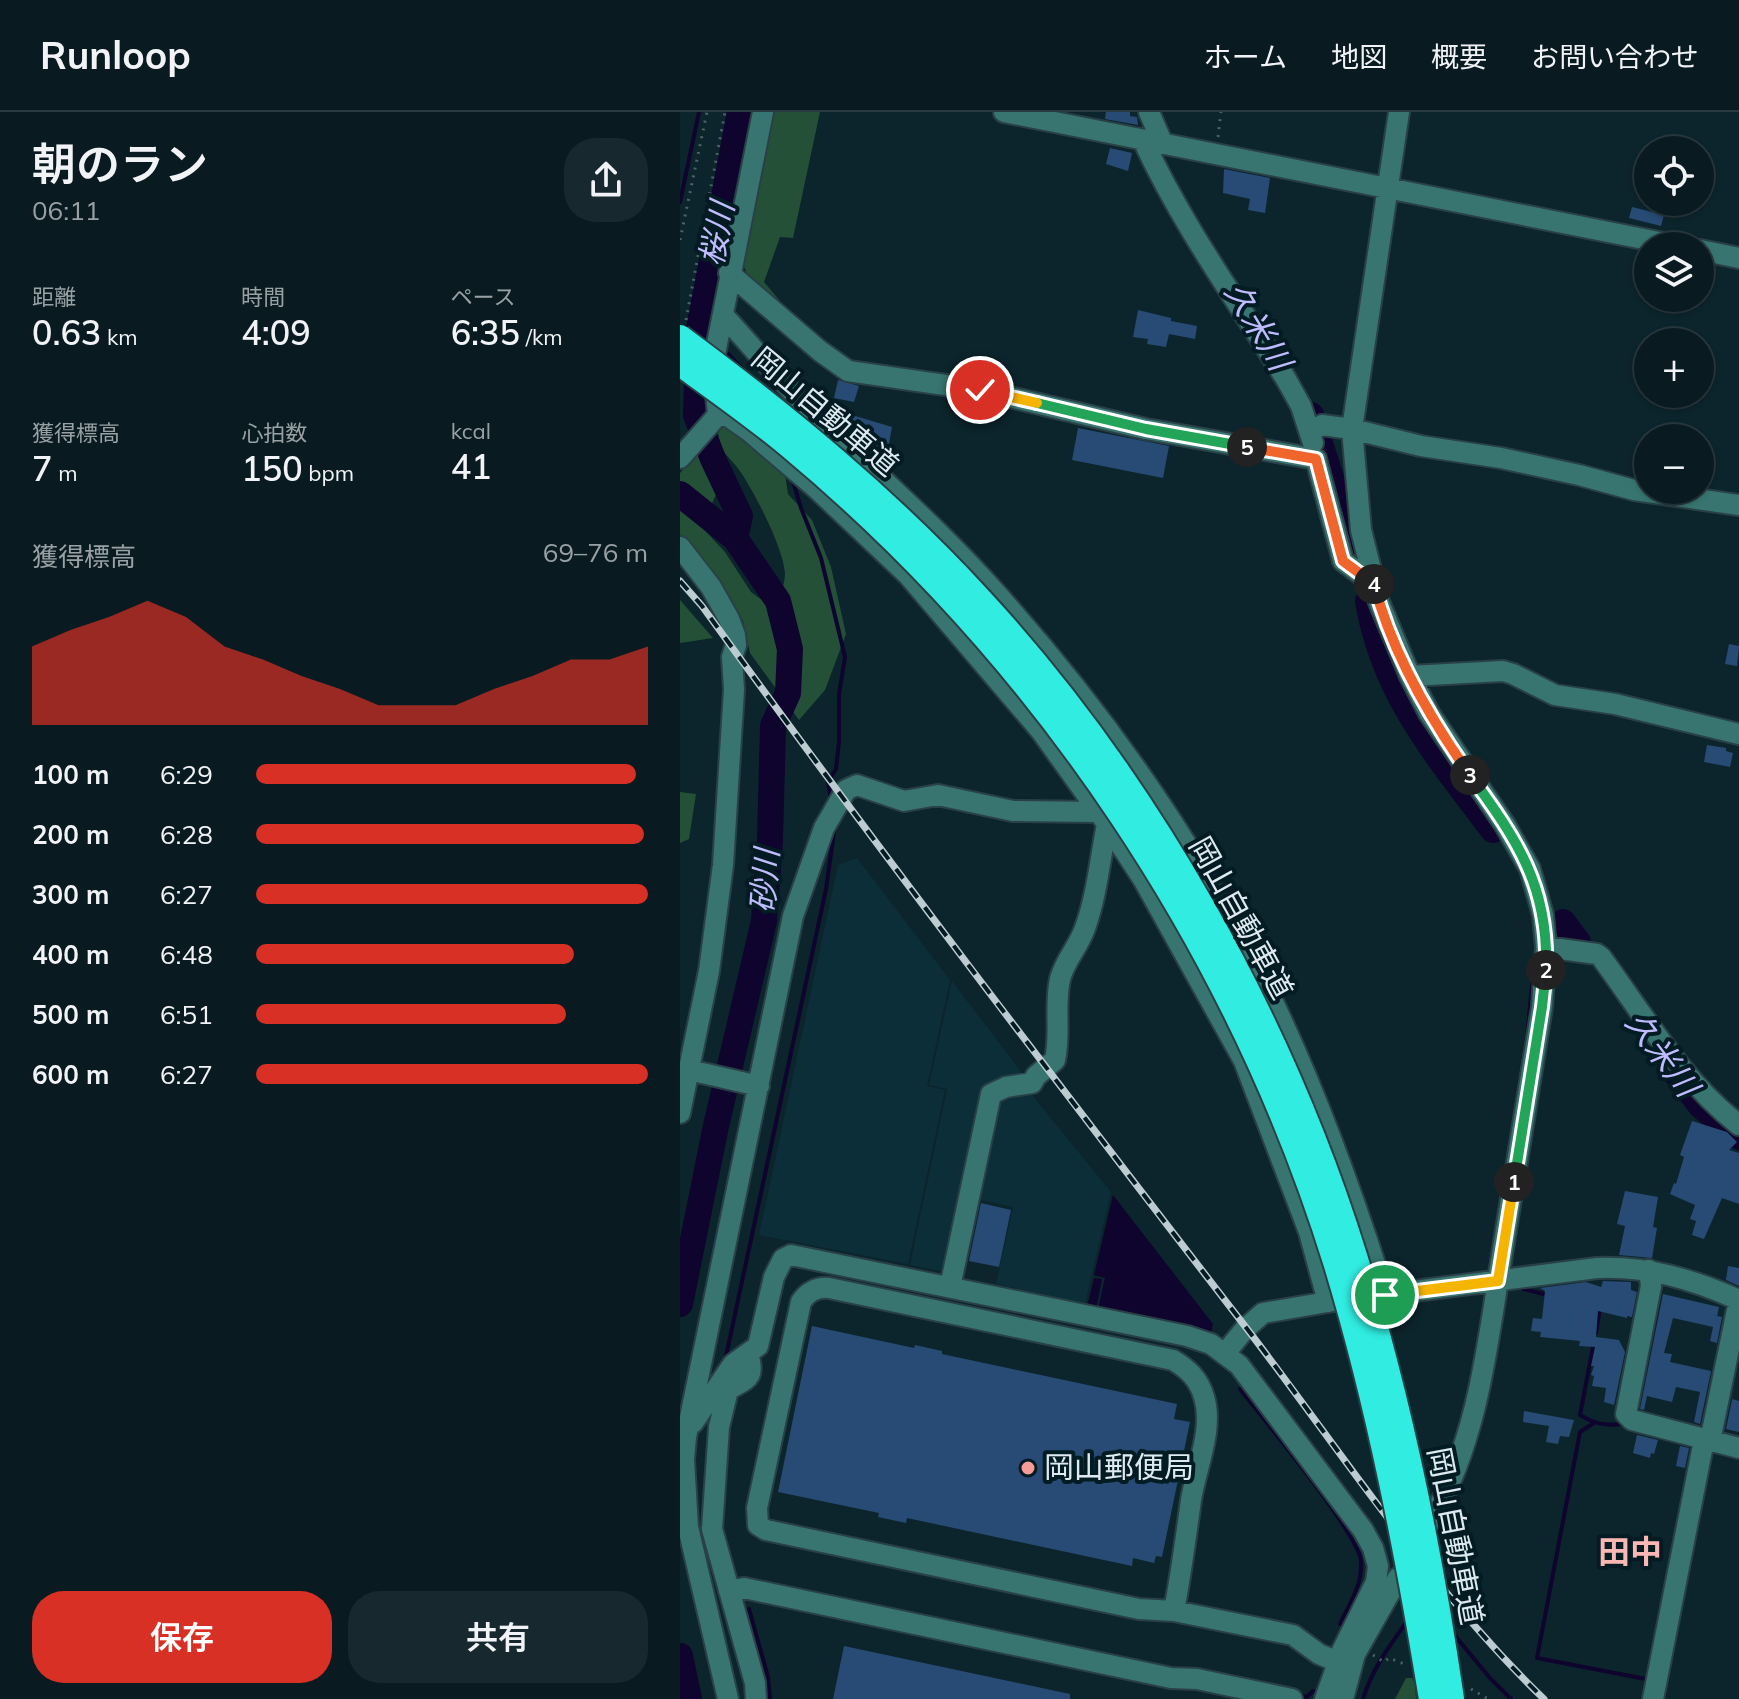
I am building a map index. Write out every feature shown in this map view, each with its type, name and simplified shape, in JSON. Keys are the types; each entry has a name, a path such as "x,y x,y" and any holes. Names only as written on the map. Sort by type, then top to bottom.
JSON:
{"highway":[{"name":"岡山自動車道","path":"682,332 860,481 981,600 1046,677 1108,761 1174,858 1226,949 1270,1036 1312,1135 1355,1254 1419,1501 1452,1699"},
{"name":"岡山自動車道","path":"680,364 788,445 905,552 964,614 1030,690 1093,774 1156,870 1208,959 1251,1045 1293,1145 1335,1262 1367,1375 1404,1537 1431,1699"},
{"path":"1440,1620 1460,1699"}],"street":[{"path":"687,450 715,418 713,364 763,112"},
{"path":"1004,112 1634,237"},
{"path":"1149,112 1161,178 1316,429 1316,459 1343,561 1374,584"},
{"path":"1399,112 1352,429 1361,530 1374,584 1410,676 1429,713 1505,825 1530,869 1543,915 1546,947 1542,1007 1486,1362 1477,1403 1444,1498 1432,1519"},
{"path":"1714,253 1739,258"},
{"path":"729,273 848,371 980,390 1146,429 1316,459"},
{"path":"723,315 797,396 993,589 1066,675 1160,802 1223,907 1275,1006 1363,1224 1385,1295"},
{"path":"715,418 729,417 749,431 817,489 908,575 1041,731 1103,818 1143,879 1244,1061 1309,1232 1328,1302"},
{"path":"1316,429 1352,429 1421,446 1563,471 1634,490 1739,505"},
{"path":"680,547 711,587 735,635 736,645 732,669 734,690 723,865 693,1071 680,1113"},
{"path":"1410,676 1503,671 1555,695 1615,704 1739,734"},
{"path":"728,1699 688,1527 683,1440 793,916 824,828 846,790 857,785 904,801 938,795 1013,811 1103,818"},
{"path":"950,1287 991,1094 1006,1087 1032,1083 1055,1060 1060,980 1084,933 1093,903 1103,818"},
{"path":"1546,947 1601,957 1688,1075 1739,1125"},
{"path":"693,1071 756,1085"},
{"path":"683,1440 726,1374 738,1360 758,1346 778,1265 783,1259 795,1256 1187,1336 1211,1344 1226,1352 1249,1378 1363,1530 1373,1548 1378,1566 1376,1582 1338,1662 1325,1699"},
{"path":"1226,1352 1263,1313 1597,1268 1629,1266 1649,1270 1739,1300 1653,1699"},
{"path":"1649,1270 1651,1286 1626,1414 1632,1420 1739,1448"},
{"path":"1174,1611 1208,1417 1204,1395 1186,1368 1173,1360 829,1288 812,1290 805,1295 757,1508 758,1525 766,1530 1123,1605 1174,1611 1293,1635 1319,1654 1338,1662"},
{"path":"748,1354 753,1369 751,1375 728,1390 719,1427 712,1529 733,1590 756,1699"},
{"path":"683,1440 690,1455 701,1514 705,1524 712,1529"},
{"path":"1343,1699 1355,1654 1398,1578"},
{"path":"733,1590 744,1588 1171,1678 1197,1679 1292,1699"},
{"path":"718,1655 732,1674 743,1699"}],"path":[{"path":"680,240 707,112"},
{"path":"682,332 725,112"},
{"path":"1217,153 1221,112"},
{"path":"1426,1448 1438,1457 1450,1449"},
{"path":"1377,1657 1384,1662"}],"shaded area":[{"path":"857,858 950,980 927,1086 945,1090 908,1264 759,1235 838,865"},
{"path":"952,981 1025,1077 988,1084 983,1089 943,1270 939,1271 910,1265 947,1089 929,1085"},
{"path":"1032,1095 1111,1192 1085,1304 996,1284 1013,1207 977,1199 996,1109 1010,1097"},
{"path":"1113,1195 1213,1324 1211,1333 1098,1309 1105,1278 1094,1275"},
{"path":"1094,1278 1102,1279 1096,1309 1087,1307"}],"green space":[{"path":"768,112 820,112 793,238 780,237 764,282 781,302 747,274 740,257"},
{"path":"727,423 784,467 788,494 812,520 831,567 846,634 825,690 799,720 750,653 743,621 711,571 680,534 680,473 701,451 718,490 711,506 697,522 725,552 751,592 773,608 784,582 783,562 754,495 721,446 718,432"},
{"path":"680,600 713,638 680,643"},
{"path":"680,792 696,794 689,839 680,843"},
{"path":"1406,1678 1412,1678 1415,1683 1416,1699 1395,1699"}],"building":[{"path":"1106,112 1130,112 1130,116 1137,117 1138,125 1105,119"},
{"path":"1110,148 1132,153 1128,171 1106,164"},
{"path":"1224,169 1270,178 1265,213 1248,210 1250,199 1223,193"},
{"path":"1632,207 1634,216 1664,216 1661,226 1629,218"},
{"path":"1138,310 1197,326 1195,339 1169,334 1166,347 1147,344 1148,339 1133,337"},
{"path":"838,380 859,386 854,402 834,398"},
{"path":"852,415 892,427 887,455 873,451 847,427"},
{"path":"1078,428 1169,446 1163,478 1072,460"},
{"path":"1729,644 1739,646 1737,666 1725,664"},
{"path":"1707,745 1726,748 1726,751 1733,753 1730,767 1704,762"},
{"path":"1692,1121 1727,1132 1737,1142 1729,1150 1739,1153 1739,1204 1722,1198 1704,1239 1692,1235 1696,1221 1690,1219 1695,1205 1670,1194 1676,1184 1684,1157 1680,1155"},
{"path":"1625,1191 1658,1197 1652,1258 1619,1255 1625,1226 1617,1224"},
{"path":"981,1203 1011,1210 999,1267 969,1261"},
{"path":"1728,1266 1739,1268 1739,1286 1726,1280"},
{"path":"1603,1281 1631,1282 1631,1290 1637,1292 1632,1317 1598,1311 1596,1337 1619,1340 1625,1352 1614,1405 1604,1402 1606,1388 1592,1386 1594,1366 1591,1366 1595,1347 1579,1346 1580,1341 1540,1337 1541,1332 1531,1331 1533,1318 1542,1319 1545,1291 1540,1288 1586,1282 1601,1287"},
{"path":"1663,1294 1719,1307 1717,1316 1722,1317 1717,1343 1710,1341 1713,1327 1673,1318 1664,1353 1672,1354 1670,1362 1711,1371 1700,1424 1694,1422 1700,1392 1676,1387 1672,1402 1647,1396 1644,1410 1640,1409"},
{"path":"812,1326 914,1348 915,1345 942,1351 942,1354 1177,1404 1174,1419 1190,1422 1162,1557 1156,1556 1154,1563 1133,1558 1132,1566 907,1518 906,1523 878,1517 879,1513 778,1492"},
{"path":"1732,1399 1739,1401 1739,1432 1726,1429"},
{"path":"1524,1411 1574,1420 1569,1437 1560,1436 1558,1444 1546,1442 1549,1426 1523,1422"},
{"path":"1637,1435 1658,1440 1650,1458 1633,1453"},
{"path":"1680,1446 1689,1448 1685,1468 1676,1466"},
{"path":"844,1646 1070,1694 1070,1699 833,1699"}],"waterway":[{"path":"680,202 699,112"},
{"name":"桜川","path":"735,538 740,516 696,415 698,334 740,112"},
{"path":"728,354 746,373"},
{"name":"久米川","path":"1311,415 1353,547"},
{"path":"792,478 821,558 845,657 839,694 836,769 828,782 831,799"},
{"name":"砂川","path":"680,494 735,538 778,601 790,649 788,693 773,726 764,921 716,1126 680,1304"},
{"name":"久米川","path":"1368,601 1376,635 1400,696 1433,750 1493,830"},
{"path":"725,1361 826,889 835,826"},
{"name":"久米川","path":"1563,922 1578,942"},
{"path":"1503,1187 1527,1036 1534,968"},
{"name":"久米川","path":"1672,1068 1701,1106 1739,1137"},
{"path":"1490,1265 1494,1243"},
{"path":"1523,1289 1548,1295"},
{"path":"1596,1333 1600,1308"},
{"path":"1594,1342 1580,1415 1600,1424 1622,1424"},
{"path":"1240,1389 1308,1475 1356,1547 1361,1561 1360,1578 1340,1624"},
{"path":"1594,1423 1580,1432 1537,1658 1651,1680"},
{"path":"749,1609 768,1677 770,1699"},
{"path":"1363,1699 1376,1667 1408,1620"},
{"path":"1451,1631 1511,1699"},
{"name":"砂川","path":"680,1656 689,1699"},
{"path":"1298,1695 1307,1697 1313,1691"}],"railway":[{"path":"680,581 702,606 901,876 1278,1369 1386,1516 1461,1610 1544,1699"}],"place":[{"name":"岡山郵便局","path":"1028,1468"}],"district":[{"name":"田中","path":"1630,1552"}],"route":[{"path":"980,390 1146,429 1316,459 1343,561 1374,584 1393,639 1429,713 1505,825 1530,869 1543,915 1545,976 1498,1281 1385,1295"}]}
